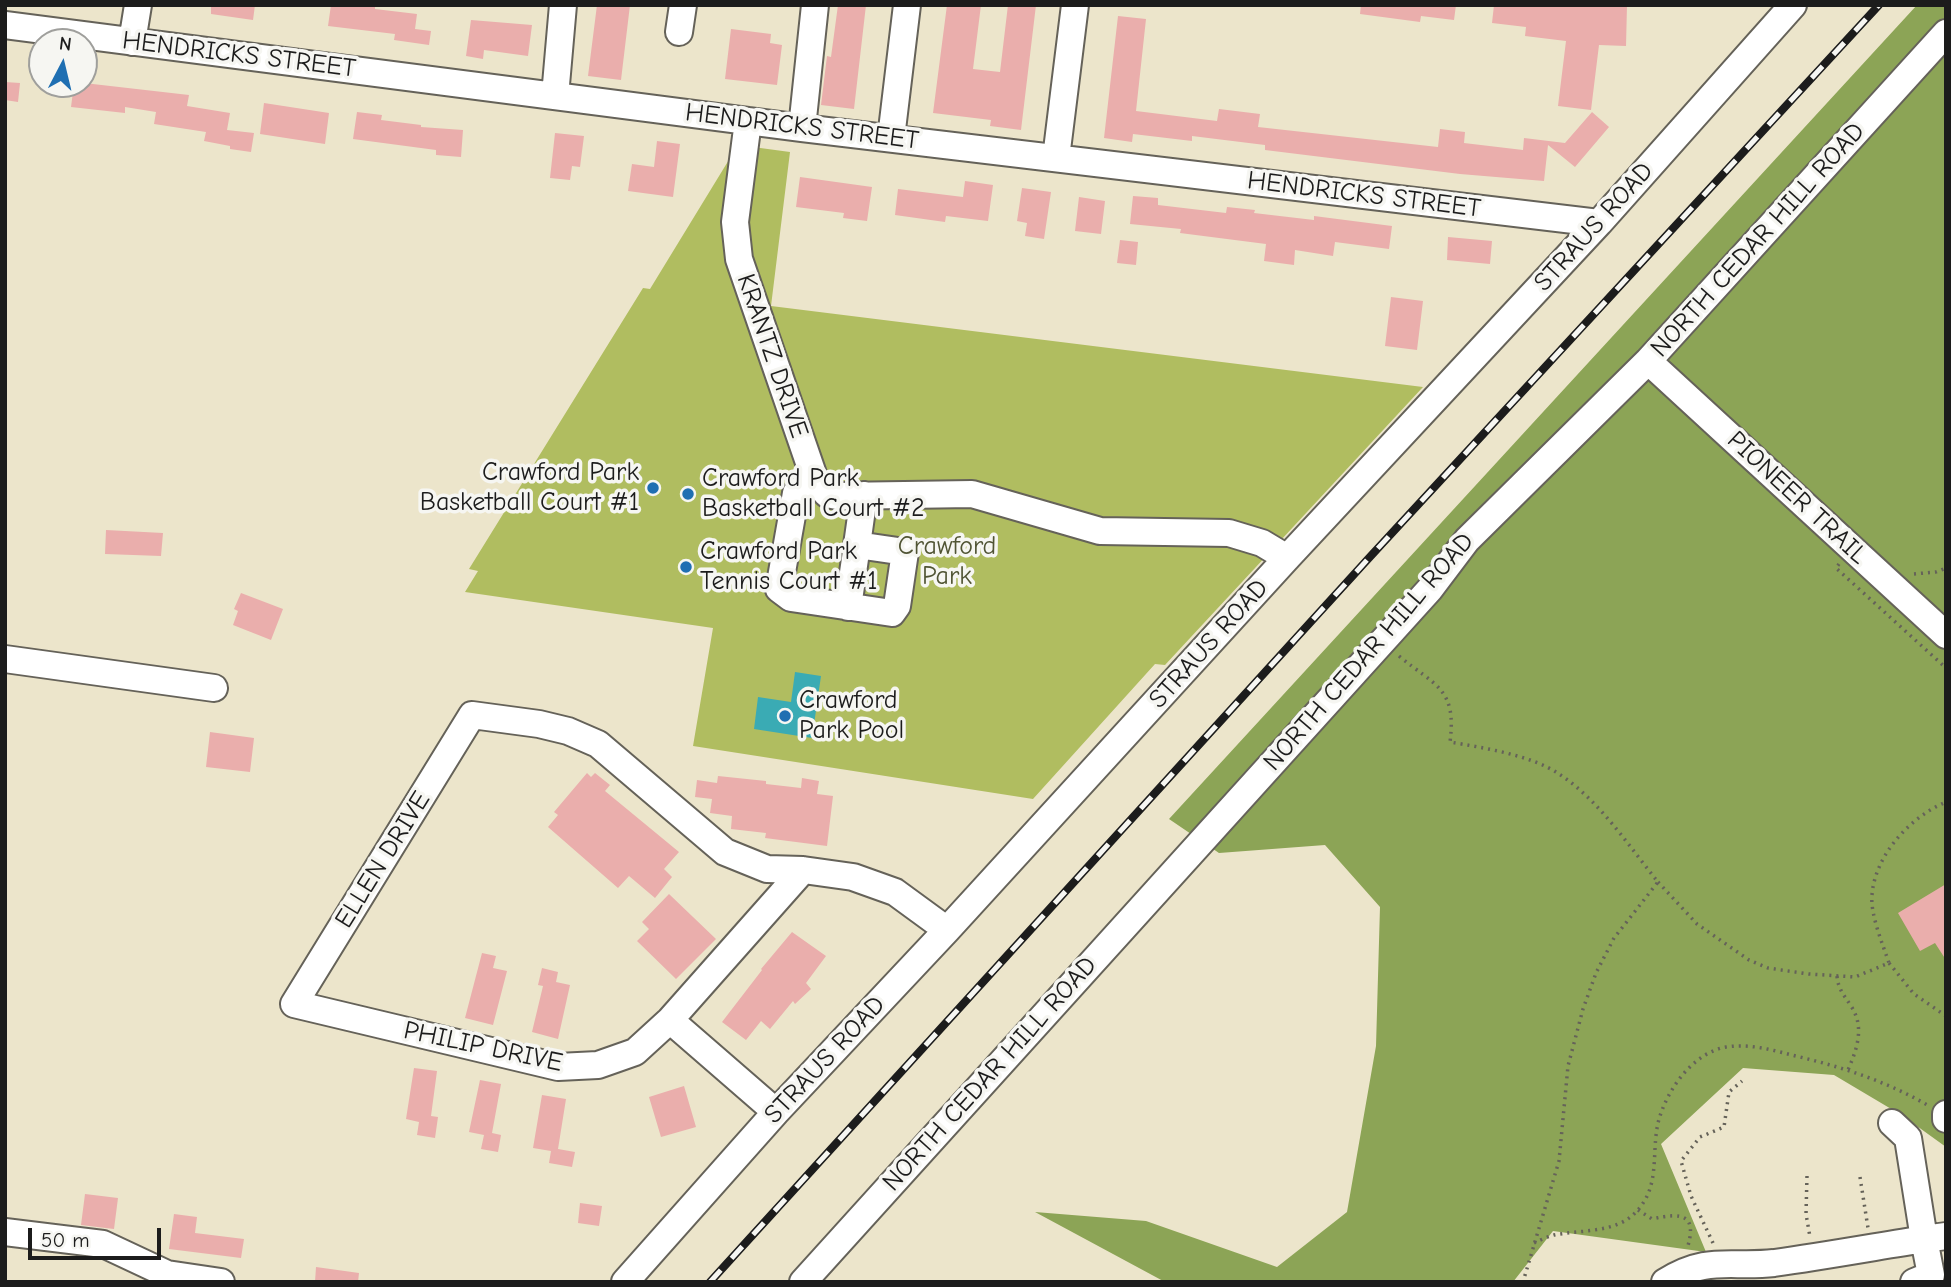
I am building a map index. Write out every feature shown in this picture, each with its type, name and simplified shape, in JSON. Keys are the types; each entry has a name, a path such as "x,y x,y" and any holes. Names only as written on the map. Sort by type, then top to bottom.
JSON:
{"street":[{"path":"132,41 138,5"},
{"path":"555,96 563,5"},
{"path":"679,32 683,5"},
{"path":"802,128 815,5"},
{"path":"891,138 907,5"},
{"path":"1056,158 1075,5"},
{"name":"STRAUS ROAD","path":"625,1282 776,1112 1598,223 1793,5"},
{"name":"HENDRICKS STREET","path":"5,25 802,128 1598,223"},
{"name":"NORTH CEDAR HILL ROAD","path":"803,1282 1430,589 1468,540 1648,361 1946,33"},
{"name":"KRANTZ DRIVE","path":"748,121 735,222 738,259 815,480"},
{"name":"PIONEER TRAIL","path":"1648,361 1946,635"},
{"path":"857,545 905,552 897,606 892,613 791,598 779,589 796,493 815,480 827,494 837,496 972,494 1100,531 1229,533 1262,542 1287,558"},
{"path":"848,607 864,495"},
{"path":"5,659 214,688"},
{"name":"ELLEN DRIVE","path":"294,1004 472,715 559,729 598,744 725,852 767,869 803,870"},
{"path":"803,870 853,877 895,892 947,930"},
{"name":"PHILIP DRIVE","path":"294,1004 558,1067 598,1065 635,1052 670,1020 803,870"},
{"path":"670,1020 776,1112"},
{"path":"1892,1123 1908,1138 1935,1238 1931,1275 1914,1282"},
{"path":"5,1232 103,1244 167,1274 221,1282"},
{"path":"1665,1282 1702,1265 1725,1262 1758,1272 1814,1256 1935,1238"}],"path":[{"path":"1836,568 1946,668"},
{"path":"1914,574 1946,568"},
{"path":"1393,652 1434,683 1450,703 1450,742 1499,752 1558,772 1583,793 1698,924 1749,960 1768,968 1854,977 1889,964"},
{"path":"1946,802 1928,810 1894,842 1878,869 1872,897 1889,964 1913,994 1946,1016"},
{"path":"1523,1282 1559,1161 1568,1066 1583,1009 1596,973 1614,938 1658,881"},
{"path":"1837,976 1838,986 1854,1009 1860,1032 1857,1049 1848,1070"},
{"path":"1534,1243 1552,1236 1610,1226 1632,1216 1638,1210 1646,1201 1653,1184 1658,1122 1668,1098 1679,1079 1709,1053 1725,1048 1748,1046 1826,1063 1905,1091 1946,1116"},
{"path":"1725,1262 1700,1217 1683,1175 1681,1161 1700,1137 1724,1127 1729,1093 1742,1081"},
{"path":"1807,1176 1806,1214 1814,1256"},
{"path":"1860,1177 1871,1248"},
{"path":"1638,1210 1653,1219 1673,1213 1682,1215 1689,1221 1692,1227 1691,1239 1685,1262 1690,1270"}],"green space":[{"path":"1917,5 1946,5 1946,1147 1903,1116 1834,1075 1743,1068 1661,1144 1706,1252 1553,1231 1513,1282 1165,1282 1035,1212 1146,1221 1277,1267 1347,1212 1376,1046 1380,907 1325,845 1219,853 1169,819"},
{"name":"Crawford Park","path":"738,145 790,152 771,306 1423,387 1165,665 1155,664 1033,799 693,746 713,628 465,592 478,571 469,569 643,288 650,289"}],"water":[{"name":"Crawford Park Pool","path":"795,672 821,676 812,738 754,729 758,697 791,702"}],"building":[{"path":"211,5 255,5 253,20 211,14"},
{"path":"331,5 375,5 375,9 417,14 415,29 431,31 429,45 394,40 395,34 328,26"},
{"path":"597,5 630,5 621,80 588,76"},
{"path":"838,5 866,5 854,109 821,105 827,56 831,57"},
{"path":"947,5 981,5 973,69 1000,72 1008,5 1036,5 1021,130 990,126 991,120 933,113"},
{"path":"1361,5 1456,5 1454,20 1421,16 1420,22 1360,14"},
{"path":"1494,5 1627,5 1626,46 1599,45 1591,110 1558,106 1566,41 1525,36 1526,27 1492,23"},
{"path":"1118,16 1146,19 1136,111 1217,121 1219,109 1260,114 1258,127 1438,147 1440,129 1465,132 1464,143 1523,150 1524,138 1565,143 1592,112 1609,127 1575,167 1548,145 1544,181 1460,174 1265,150 1265,145 1192,136 1192,141 1133,134 1132,142 1104,138"},
{"path":"471,20 532,25 528,56 484,50 483,59 466,56"},
{"path":"731,29 771,34 770,43 782,45 777,85 725,79"},
{"path":"5,82 20,83 18,102 5,100"},
{"path":"98,85 189,95 187,106 230,113 227,130 254,133 251,152 204,141 206,132 154,124 156,112 125,107 125,113 71,107 72,98 98,98"},
{"path":"264,103 329,113 325,144 260,134"},
{"path":"357,112 382,115 381,120 421,127 463,130 461,157 436,155 436,150 353,139"},
{"path":"555,133 584,136 580,167 572,166 570,180 550,178"},
{"path":"657,141 680,144 673,197 628,191 632,164 654,167"},
{"path":"800,177 872,187 867,221 843,218 844,213 796,207"},
{"path":"965,181 993,185 988,221 946,216 945,222 895,215 898,189 963,197"},
{"path":"1022,188 1051,192 1044,239 1025,236 1027,223 1017,221"},
{"path":"1133,196 1158,198 1158,205 1226,213 1227,207 1314,220 1314,216 1392,226 1389,249 1335,242 1333,256 1295,250 1294,265 1264,261 1266,244 1180,233 1181,229 1130,224"},
{"path":"1079,197 1105,201 1101,234 1075,231"},
{"path":"1448,237 1492,241 1490,264 1447,260"},
{"path":"1120,240 1138,242 1136,265 1117,263"},
{"path":"1391,297 1423,301 1417,350 1385,346"},
{"path":"106,530 163,533 161,556 105,554"},
{"path":"241,593 283,609 271,640 233,625 238,611 234,609"},
{"path":"210,732 254,738 250,772 206,767"},
{"path":"587,773 591,777 595,773 610,785 605,791 679,852 664,869 672,877 655,898 629,876 618,888 548,827 558,815 554,812"},
{"path":"718,776 801,788 802,778 819,781 817,794 833,796 827,846 765,838 766,833 731,829 732,816 710,813 712,799 695,797 697,780 717,783"},
{"path":"1946,884 1946,960 1935,943 1920,951 1898,913"},
{"path":"669,894 716,939 676,979 637,941 649,929 642,922"},
{"path":"792,932 826,956 806,983 811,989 795,1004 793,1001 770,1029 761,1021 746,1040 722,1022"},
{"path":"482,953 496,956 493,968 507,971 493,1025 465,1018"},
{"path":"542,968 558,972 556,982 570,985 558,1039 532,1032 543,986 538,985"},
{"path":"414,1068 437,1071 431,1116 438,1117 435,1138 417,1135 419,1122 406,1119"},
{"path":"480,1080 501,1084 492,1133 501,1135 498,1152 481,1149 484,1135 469,1132"},
{"path":"684,1086 696,1127 661,1137 649,1097"},
{"path":"542,1095 566,1099 558,1149 575,1152 572,1167 549,1163 551,1151 533,1148"},
{"path":"85,1194 118,1198 114,1229 81,1225"},
{"path":"580,1203 602,1206 599,1226 578,1223"},
{"path":"174,1214 197,1217 195,1233 244,1239 241,1258 169,1249"},
{"path":"316,1267 359,1273 358,1282 315,1282"}],"railway":[{"path":"710,1282 1368,559 1879,5"}],"place":[{"name":"Crawford Park Basketball Court #1","path":"653,488"},
{"name":"Crawford Park Basketball Court #2","path":"688,494"},
{"name":"Crawford Park Tennis Court #1","path":"686,567"},
{"name":"Crawford Park Pool","path":"785,716"}]}
